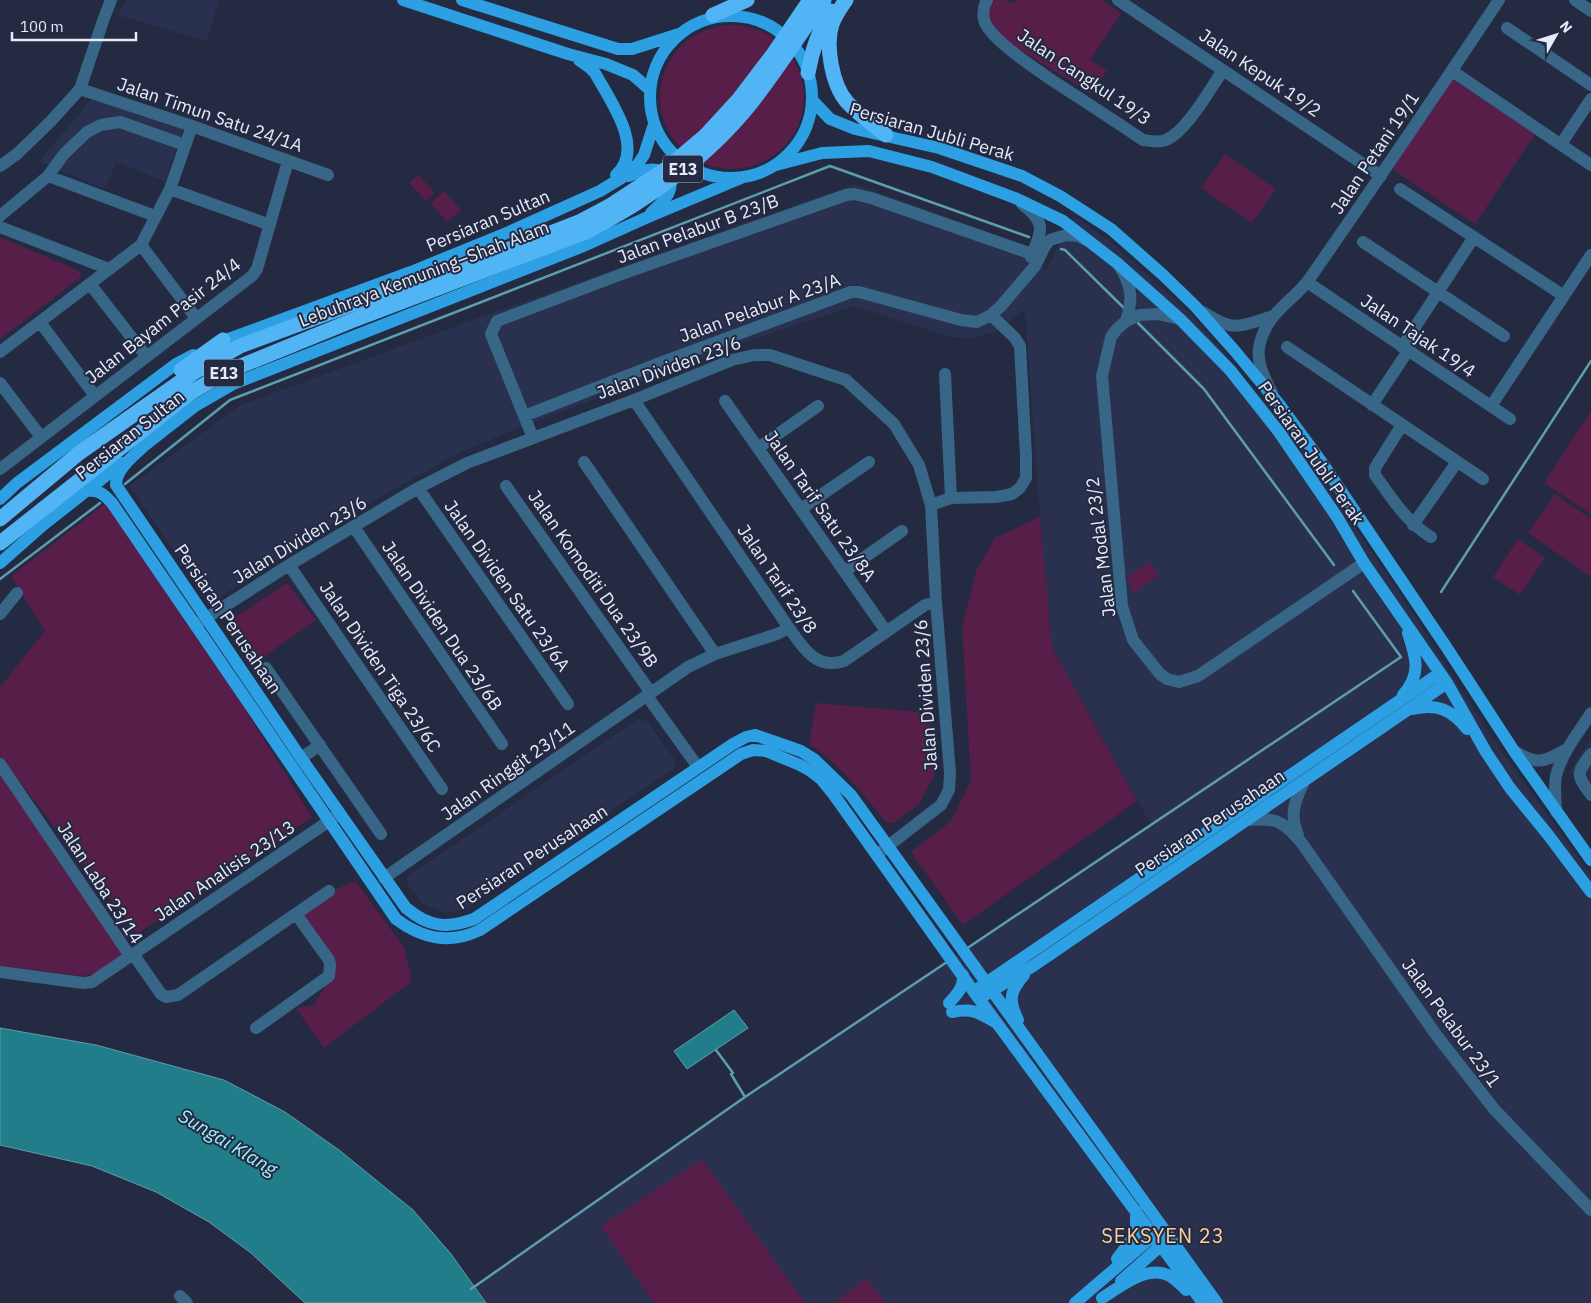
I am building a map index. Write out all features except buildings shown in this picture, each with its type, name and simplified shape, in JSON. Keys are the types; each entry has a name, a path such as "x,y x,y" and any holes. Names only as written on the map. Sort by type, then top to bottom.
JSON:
{"highway":[{"path":"713,15 747,0"},
{"path":"801,0 806,12 821,15 838,0"},
{"name":"Lebuhraya Kemuning–Shah Alam","path":"0,543 190,393 226,372 486,265 611,205 666,169 705,136 739,100 810,0"},
{"name":"Lebuhraya Kemuning–Shah Alam","path":"0,519 79,453 193,373 240,346 345,307 486,265 586,232 618,215 674,177 714,142 750,104 824,0"},
{"path":"808,73 812,49 823,23 838,0"},
{"path":"846,0 832,24 829,50 835,78 846,101 870,124 886,135"},
{"path":"79,453 145,397 223,340"}],"main road":[{"path":"403,0 568,54 606,64 633,75 650,90"},
{"path":"462,0 618,50 632,49 679,34 713,15 745,17 766,24 784,36 799,53 808,73 812,100 810,115 798,143 776,165 759,173 741,178 719,177 698,171 679,159 664,143 654,124 650,107 650,90 654,68 665,49 679,34"},
{"path":"568,54 592,70 614,108 628,138 629,154 623,169 600,191"},
{"name":"Persiaran Jubli Perak","path":"812,100 830,119 855,128 939,148 1022,176 1060,196 1111,229 1195,306 1279,404 1323,464 1470,682 1514,751 1591,860"},
{"name":"Persiaran Sultan","path":"0,499 17,483 176,364 223,340 411,272 509,232 600,191 623,177 638,164 644,155 654,124"},
{"name":"Persiaran Jubli Perak","path":"776,165 822,153 869,151 932,167 1015,198 1064,221 1117,263 1180,319 1230,370 1279,432 1364,564 1446,676 1486,752 1510,788 1591,892"},
{"path":"623,177 657,169 667,175 671,182 670,190 664,200 648,217"},
{"name":"Persiaran Sultan","path":"0,563 43,525 146,444 196,406 233,384 581,247 741,178"},
{"name":"Persiaran Perusahaan","path":"146,444 121,469 116,477 116,485 301,758 396,919 410,930 445,939 469,936 732,759 753,750 766,751 809,770 834,795 977,995 1136,1211 1162,1237 1217,1303"},
{"name":"Persiaran Perusahaan","path":"85,491 96,490 102,492 112,503 195,625 335,818 406,908 419,918 431,923 445,926 474,919 698,767 746,737 755,735 801,751 814,759 851,795 1045,1064 1162,1237 1201,1300"},
{"path":"1364,564 1373,540"},
{"path":"1364,564 1378,562 1390,565"},
{"path":"1396,703 1409,688 1417,664 1403,618"},
{"path":"1447,648 1451,664 1446,676 1470,682"},
{"name":"Persiaran Perusahaan","path":"1029,961 1396,703 1446,676"},
{"name":"Persiaran Perusahaan","path":"977,995 1304,781 1406,711 1446,676"},
{"path":"1406,711 1423,706 1452,712 1486,752"},
{"path":"969,959 988,970 1029,961"},
{"path":"1029,961 1015,986 1011,999 1016,1016 1045,1064"},
{"path":"960,971 963,983 950,1007 975,1011 999,1025"},
{"path":"1076,1303 1096,1284 1136,1234 1136,1211"},
{"path":"1096,1284 1162,1237"},
{"path":"1099,1300 1162,1237"},
{"path":"1099,1300 1144,1274 1158,1272 1174,1279 1201,1300"}],"street":[{"path":"0,166 17,154 80,89 111,0"},
{"name":"Jalan Cangkul 19/3","path":"987,0 983,6 984,19 987,28 996,37 1026,62 1143,140 1166,141 1175,134 1186,124 1223,70"},
{"name":"Jalan Kepuk 19/2","path":"1118,0 1381,176"},
{"name":"Jalan Petani 19/1","path":"1279,404 1258,361 1259,343 1270,317 1306,282 1381,176 1499,0"},
{"path":"1575,0 1591,11"},
{"path":"1507,28 1591,85"},
{"path":"1452,71 1591,164"},
{"name":"Jalan Timun Satu 24/1A","path":"80,89 192,126 328,175"},
{"path":"1561,144 1591,99"},
{"path":"0,216 48,176 64,154 87,132 101,125 120,122 185,146"},
{"path":"0,352 141,245 170,189 192,126"},
{"name":"Jalan Bayam Pasir 24/4","path":"0,469 252,276 257,269 288,161"},
{"path":"48,176 155,216"},
{"path":"1400,188 1564,296"},
{"path":"170,189 270,225"},
{"name":"Jalan Pelabur B 23/B","path":"533,438 491,334 498,321 631,271 846,195 861,195 1032,254"},
{"name":"Jalan Pelabur A 23/A","path":"1015,198 1031,210 1037,218 1040,227 1041,235 1028,263 1026,276"},
{"path":"0,227 109,270"},
{"name":"Jalan Pelabur A 23/A","path":"524,416 851,292 859,292 960,320 978,322 991,314 1014,293 1035,266 1050,240 1066,235 1078,236 1093,243"},
{"path":"1372,405 1438,292 1474,237"},
{"path":"1363,242 1504,336"},
{"path":"141,245 196,318"},
{"path":"1491,406 1591,255"},
{"name":"Jalan Modal 23/2","path":"1117,263 1126,277 1131,294 1131,306 1126,321 1116,330 1111,338 1102,376 1122,606 1133,640 1160,674 1167,679 1179,682 1198,676 1364,564"},
{"name":"Jalan Tajak 19/4","path":"1306,282 1510,419"},
{"path":"90,284 146,356"},
{"name":"Jalan Petani 19/1","path":"1195,306 1218,322 1238,327 1270,317"},
{"path":"931,505 951,498 996,497 1012,494 1020,488 1026,478 1020,346 1015,338 991,314"},
{"path":"1126,321 1140,315 1157,314 1180,319"},
{"path":"40,322 95,396"},
{"path":"1287,346 1483,479"},
{"name":"Jalan Dividen 23/6","path":"195,625 418,488 466,463 634,400 732,360 754,355 770,355 784,359 846,380 894,424 919,465 931,505 936,602 950,773 949,790 941,805 878,855"},
{"path":"945,374 951,498"},
{"path":"0,383 41,437"},
{"name":"Jalan Tarif 23/8","path":"634,400 789,628 805,650 814,658 836,664 844,661 925,605 936,602"},
{"name":"Jalan Tarif Satu 23/8A","path":"725,401 886,631"},
{"path":"758,448 818,406"},
{"path":"1402,425 1375,468 1375,475 1413,525 1431,537"},
{"path":"584,462 715,654"},
{"path":"801,509 869,462"},
{"path":"1413,525 1457,462"},
{"name":"Jalan Komoditi Dua 23/9B","path":"506,486 698,767"},
{"name":"Jalan Dividen Satu 23/6A","path":"418,488 568,704"},
{"name":"Jalan Dividen Dua 23/6B","path":"354,527 502,744"},
{"path":"844,571 902,531"},
{"name":"Jalan Dividen Tiga 23/6C","path":"290,565 442,789"},
{"path":"0,614 18,594"},
{"name":"Jalan Ringgit 23/11","path":"384,878 688,667 715,654 777,634 789,628"},
{"path":"266,668 381,834"},
{"path":"1556,812 1555,786 1557,772 1568,749 1591,713"},
{"path":"301,758 320,745"},
{"path":"1514,751 1529,760 1543,761 1568,749"},
{"path":"1591,754 1580,769 1579,775 1580,781 1591,795"},
{"name":"Jalan Laba 23/14","path":"0,764 132,955 92,982 0,972"},
{"name":"Jalan Pelabur 23/1","path":"1301,842 1292,815 1304,781"},
{"name":"Jalan Analisis 23/13","path":"132,955 335,818"},
{"name":"Jalan Pelabur 23/1","path":"1246,820 1264,819 1277,821 1287,826 1301,842 1437,1036 1494,1109 1591,1210"},
{"path":"132,955 161,994 166,997 178,995 329,891"},
{"path":"256,1028 329,976 329,960 296,914"}],"shaded area":[{"path":"127,0 219,0 207,41 118,15"},
{"path":"995,0 1006,0 1011,3 1017,0 1102,0 1121,14 1090,60 1107,71 1091,94 997,35 987,19 988,8"},
{"path":"732,25 759,31 772,37 783,46 792,57 798,70 804,97 798,124 792,137 783,148 772,157 759,163 732,169 705,163 692,157 681,148 672,137 666,124 660,97 666,70 672,57 681,46 692,37 705,31"},
{"path":"1452,79 1535,134 1475,224 1392,169"},
{"path":"93,97 183,128 165,181 116,162 105,189 39,162"},
{"path":"1225,154 1276,189 1252,223 1201,188"},
{"path":"419,175 435,193 426,201 409,183"},
{"path":"855,184 1037,250 1045,272 1074,216 1109,241 1188,311 1287,428 1401,595 1489,733 1591,875 1591,1303 486,1303 474,1287 745,1097 1151,825 1052,647 1046,600 1025,309 995,332 971,338 950,337 854,306 760,337 518,428 457,454 331,525 211,603 129,486 241,405 478,318"},
{"path":"444,191 461,210 447,222 430,203"},
{"path":"0,237 77,270 80,272 81,277 0,339"},
{"path":"1591,411 1591,514 1544,483"},
{"path":"1555,494 1591,519 1591,577 1528,533"},
{"path":"114,497 312,817 137,934 0,756 0,687 45,631 11,576"},
{"path":"1040,517 1052,647 1137,801 963,925 911,852 951,821 971,781 962,627 976,571 995,538"},
{"path":"1518,539 1545,558 1520,595 1493,577"},
{"path":"1149,562 1158,576 1133,593 1127,577"},
{"path":"287,583 316,620 254,664 225,624"},
{"path":"816,703 930,713 934,776 919,804 894,823 886,822 841,770 809,744"},
{"path":"638,719 648,722 675,760 674,768 466,909 445,913 422,903 407,884 407,877"},
{"path":"1591,738 1591,800 1570,771"},
{"path":"0,773 123,954 97,973 83,976 0,966"},
{"path":"355,881 404,947 412,981 324,1048 296,1008 314,1005 331,979 302,916 327,893"},
{"path":"702,1159 805,1303 654,1303 601,1226"},
{"path":"866,1278 886,1303 834,1303"}],"water":[{"path":"734,1010 748,1028 687,1069 674,1051"},
{"name":"Sungai Klang","path":"0,1028 96,1045 224,1080 285,1112 339,1150 413,1210 451,1254 486,1303 305,1303 251,1253 209,1222 156,1192 92,1166 0,1145"}],"waterway":[{"path":"125,484 230,400 830,166 1029,237"},
{"path":"1061,249 1065,250 1125,309"},
{"path":"1138,323 1204,389 1334,565"},
{"path":"1441,592 1591,361"},
{"path":"0,579 100,503"},
{"path":"966,949 1401,657 1353,591"},
{"path":"471,1289 745,1097 947,962"},
{"path":"716,1050 733,1073 731,1074 745,1097"}],"district":[{"name":"SEKSYEN 23","path":"1163,1236"}]}
